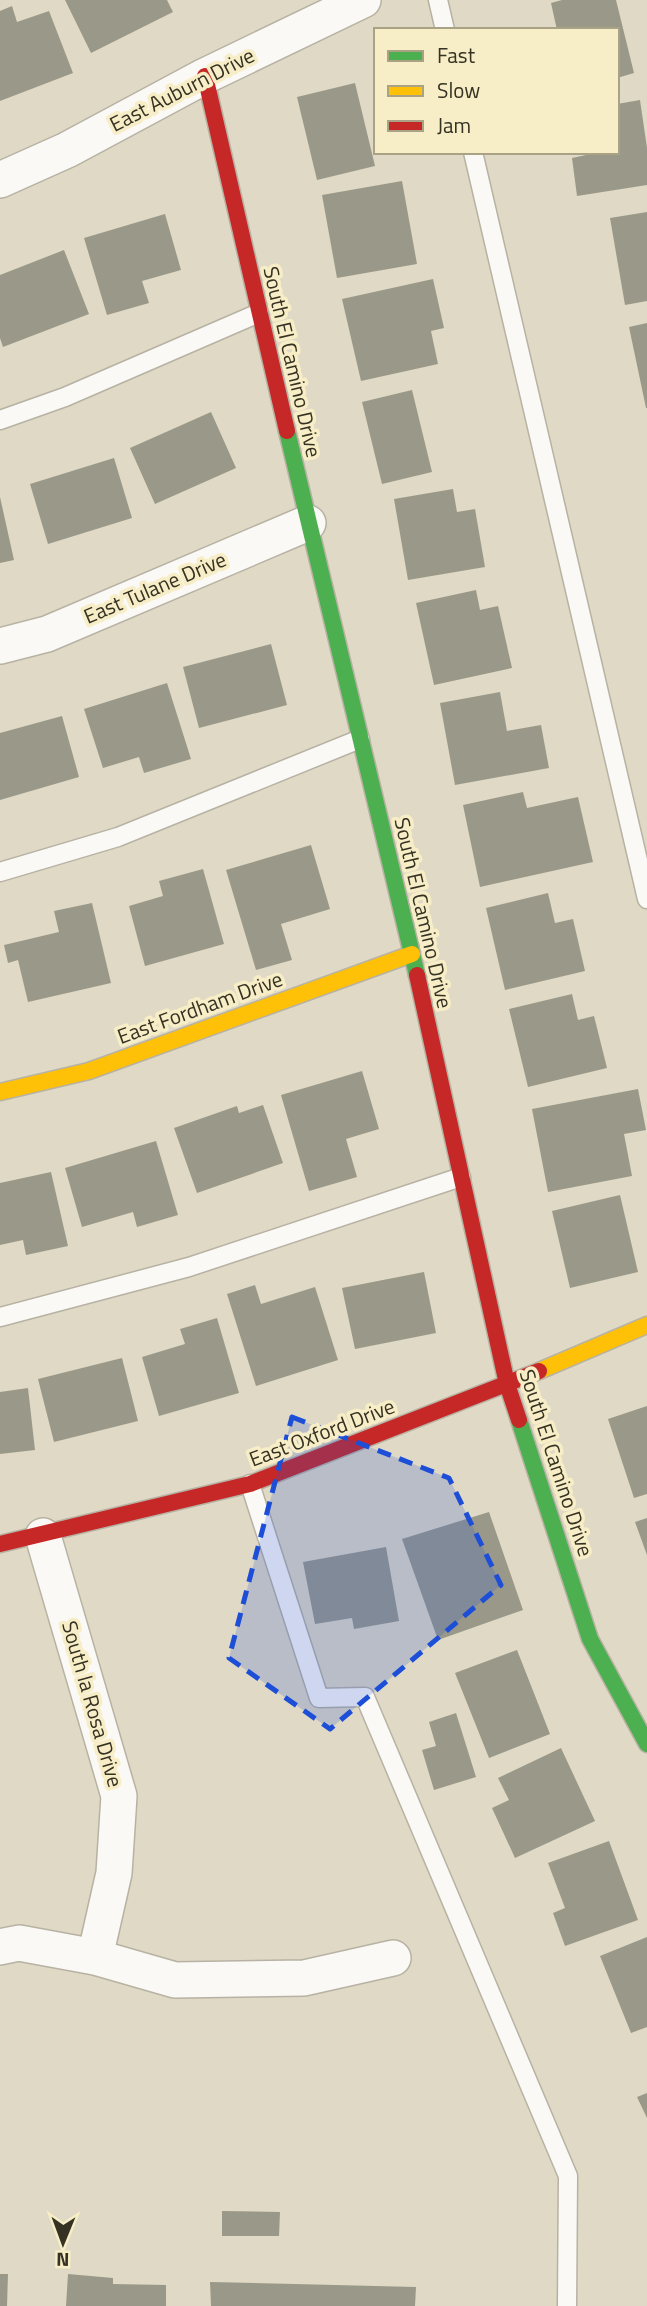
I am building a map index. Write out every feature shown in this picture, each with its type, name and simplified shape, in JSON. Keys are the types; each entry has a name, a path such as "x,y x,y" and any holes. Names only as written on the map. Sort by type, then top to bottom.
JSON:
{"street":[{"name":"East Auburn Drive","path":"0,180 67,150 205,76 363,0"},
{"name":"South El Camino Drive","path":"205,76 308,523 412,954 507,1384 590,1639 647,1744"},
{"name":"East Tulane Drive","path":"0,646 47,634 308,523"},
{"name":"East Fordham Drive","path":"0,1092 89,1070 412,954"},
{"name":"East Oxford Drive","path":"0,1544 43,1536 250,1484 507,1384 647,1325"},
{"name":"South la Rosa Drive","path":"43,1536 119,1797 114,1873 95,1957"},
{"path":"0,1947 19,1943 95,1957 175,1980 304,1978 393,1958"}],"lane":[{"path":"438,0 445,28"},
{"path":"473,154 647,899"},
{"path":"0,420 65,397 259,313"},
{"path":"0,872 118,837 360,738"},
{"path":"0,1317 189,1267 461,1177"},
{"path":"250,1484 319,1698 365,1697 568,2176 567,2306"}],"highlighted area":[{"path":"292,1417 449,1478 501,1585 330,1729 229,1658"}],"building":[{"path":"65,0 167,0 173,12 91,53"},
{"path":"562,0 616,0 634,73 619,77 619,28 557,28 551,3"},
{"path":"12,6 17,22 49,11 73,73 0,101 0,11"},
{"path":"355,83 375,166 317,180 297,97"},
{"path":"640,100 647,148 647,185 577,196 572,158 586,154 619,154 619,104"},
{"path":"402,181 417,264 337,278 322,195"},
{"path":"647,212 647,301 625,305 610,218"},
{"path":"165,214 181,270 142,281 149,303 107,315 84,238"},
{"path":"64,250 89,314 3,347 0,338 0,275"},
{"path":"433,279 444,328 431,331 438,364 361,381 342,299"},
{"path":"647,323 647,408 646,408 629,327"},
{"path":"412,390 432,472 382,484 362,402"},
{"path":"211,412 236,468 155,504 130,448"},
{"path":"114,458 132,518 48,544 30,484"},
{"path":"453,489 457,512 475,509 485,567 408,580 394,499"},
{"path":"0,497 14,560 0,563"},
{"path":"476,590 480,610 498,606 512,668 434,685 416,603"},
{"path":"271,644 287,705 199,728 183,667"},
{"path":"167,683 191,759 144,773 139,757 103,768 84,709"},
{"path":"500,692 507,731 541,725 549,768 455,785 440,703"},
{"path":"62,716 79,777 0,800 0,733"},
{"path":"523,792 527,808 578,797 593,862 480,887 463,805"},
{"path":"311,845 330,909 281,924 292,960 256,970 226,870"},
{"path":"203,869 224,944 145,966 129,906 163,896 159,881"},
{"path":"548,893 555,923 573,919 585,971 505,990 486,908"},
{"path":"92,903 111,983 28,1002 18,960 8,963 4,945 59,932 54,911"},
{"path":"572,994 578,1020 594,1016 607,1068 528,1087 509,1009"},
{"path":"362,1071 379,1129 346,1139 357,1177 309,1191 281,1095"},
{"path":"638,1089 646,1130 624,1134 632,1176 548,1192 532,1109"},
{"path":"263,1105 283,1163 197,1193 174,1128 237,1106 239,1113"},
{"path":"156,1141 178,1215 137,1227 133,1212 82,1227 65,1168"},
{"path":"51,1172 68,1246 26,1255 23,1240 0,1245 0,1183"},
{"path":"620,1195 638,1272 570,1288 552,1211"},
{"path":"424,1272 436,1333 355,1349 342,1288"},
{"path":"255,1285 261,1304 315,1287 338,1360 256,1386 227,1294"},
{"path":"217,1318 239,1393 159,1416 142,1357 185,1344 180,1329"},
{"path":"122,1358 138,1421 54,1442 38,1379"},
{"path":"28,1388 35,1450 0,1454 0,1392"},
{"path":"647,1406 647,1494 634,1498 608,1419"},
{"path":"489,1512 523,1610 438,1640 402,1539"},
{"path":"647,1518 647,1555 635,1522"},
{"path":"386,1547 399,1621 354,1629 352,1618 315,1624 303,1562"},
{"path":"517,1650 550,1734 489,1758 455,1673"},
{"path":"456,1713 476,1777 434,1790 422,1750 436,1746 429,1722"},
{"path":"561,1748 595,1821 515,1858 492,1808 509,1800 498,1778"},
{"path":"609,1841 638,1920 565,1946 553,1913 565,1908 548,1863"},
{"path":"647,1937 647,2027 631,2033 600,1956"},
{"path":"647,2093 647,2118 637,2097"},
{"path":"222,2211 280,2212 279,2236 222,2236"},
{"path":"0,2274 8,2274 7,2306 0,2306"},
{"path":"68,2274 113,2278 113,2284 166,2285 166,2306 66,2306"},
{"path":"210,2282 416,2287 415,2306 211,2306"}],"traffic: fast":[{"path":"287,431 417,975"},
{"path":"519,1420 590,1639 647,1744"}],"traffic: slow":[{"path":"0,1092 89,1071 412,954"},
{"path":"539,1371 647,1325"}],"traffic: jam":[{"path":"205,76 287,431"},
{"path":"417,975 507,1384 519,1420"},
{"path":"0,1544 250,1484 539,1371"}]}
